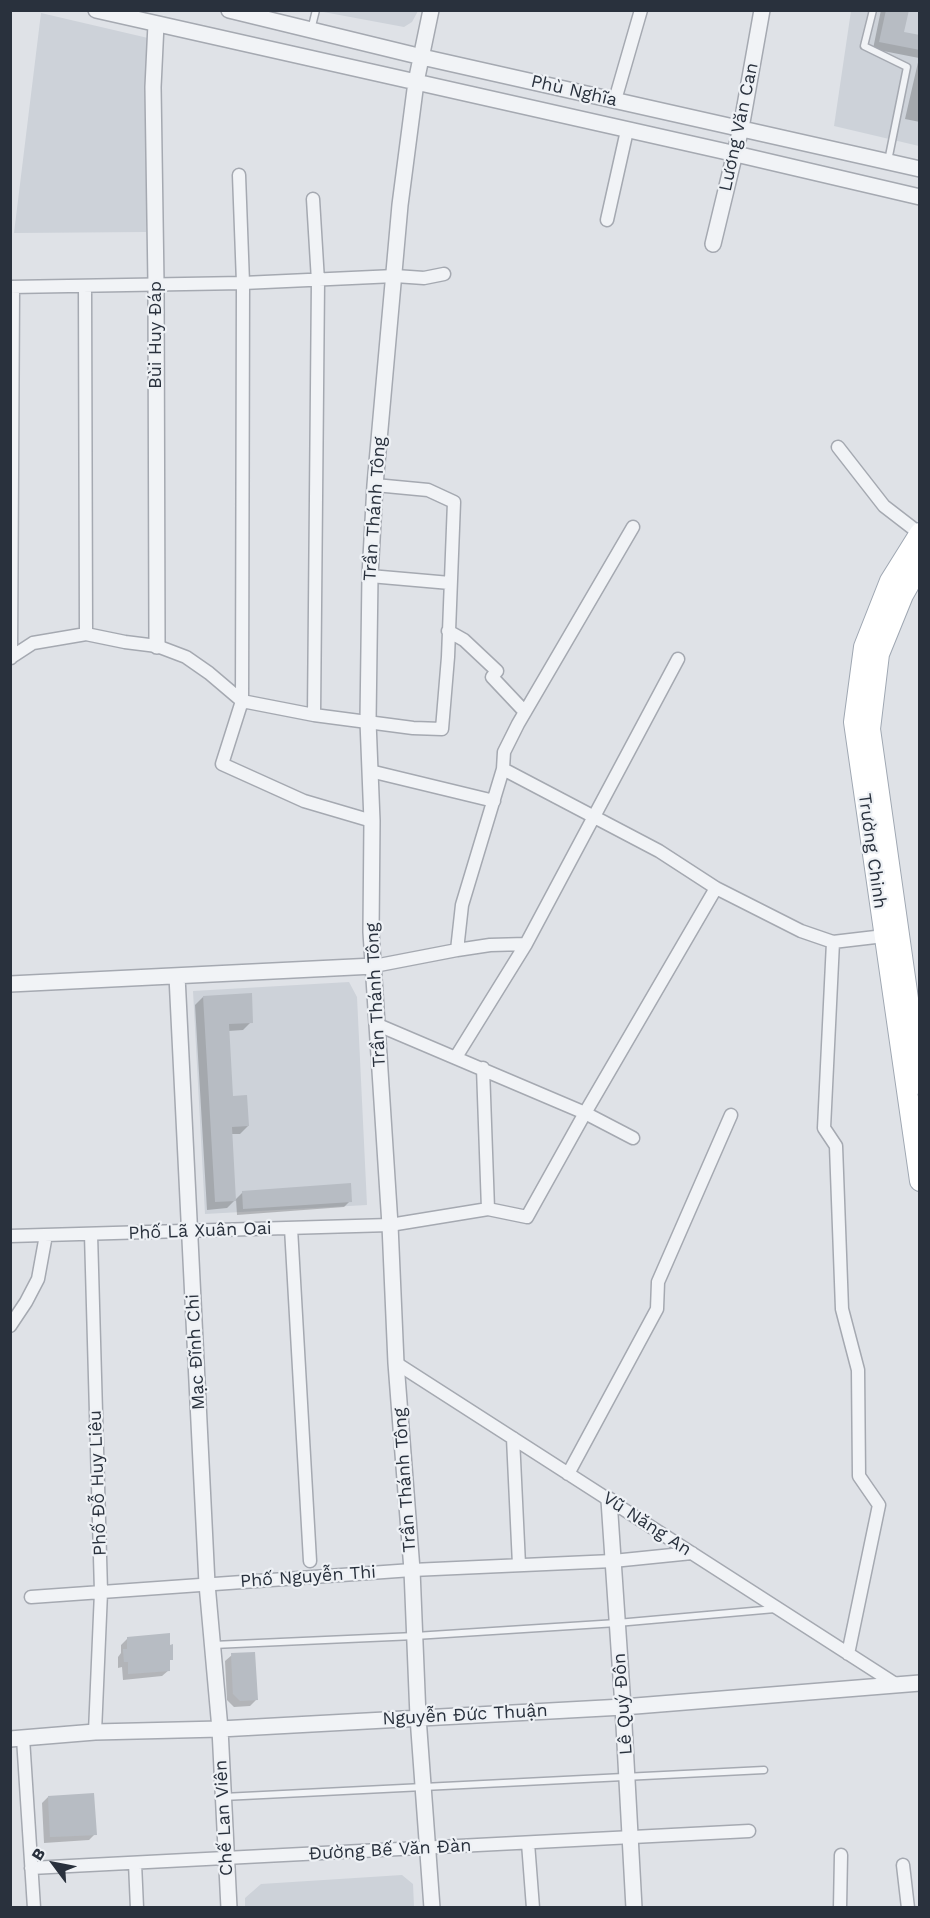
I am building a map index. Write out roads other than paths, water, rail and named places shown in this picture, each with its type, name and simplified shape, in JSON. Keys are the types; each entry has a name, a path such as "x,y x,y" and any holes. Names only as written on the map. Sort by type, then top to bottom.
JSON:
{"main road":[{"name":"Trường Chinh","path":"919,533 890,581 864,648 854,722 920,1181"},
{"name":"Trường Chinh","path":"920,565 903,595 879,654 870,729 920,1084"}],"street":[{"path":"96,10 920,197"},
{"name":"Phù Nghĩa","path":"229,10 422,57 920,169"},
{"name":"Trần Thánh Tông","path":"431,10 416,82 400,205 375,485 370,576 368,721 372,821 371,921 390,1225 396,1363 412,1570 418,1717 432,1908"},
{"path":"615,100 641,10"},
{"name":"Lương Văn Can","path":"713,244 736,154 762,10"},
{"name":"Bùi Huy Đáp","path":"156,24 153,87 157,646"},
{"path":"607,220 629,130"},
{"path":"239,175 243,283 242,700 222,764 304,801 372,821"},
{"path":"313,199 318,280 314,715"},
{"path":"11,658 12,287 243,283 394,276 424,278 444,274"},
{"path":"85,286 86,634"},
{"path":"838,447 884,506 919,533"},
{"path":"11,658 33,644 86,634 157,646 186,657 242,700 314,715 413,729 442,729 454,502 428,490 375,485"},
{"path":"457,950 462,904 503,769 504,752 633,527"},
{"path":"370,576 450,583"},
{"path":"448,631 464,640 497,671 492,678 525,712"},
{"path":"456,1057 526,944 678,659"},
{"path":"503,769 659,851 716,888 801,931 833,942 884,936"},
{"path":"370,771 494,801"},
{"path":"585,1113 716,888"},
{"path":"833,942 824,1128 836,1146 842,1309 858,1370 860,1476 879,1505 848,1654"},
{"path":"10,984 374,966 490,945 526,944"},
{"name":"Mạc Đĩnh Chi","path":"177,976 207,1584 220,1729"},
{"path":"378,1025 585,1113 633,1138"},
{"path":"483,1068 488,1209"},
{"name":"Phố Lã Xuân Oai","path":"10,1236 390,1225 488,1209 528,1216 585,1113"},
{"path":"568,1474 657,1309 658,1282 731,1115"},
{"path":"291,1228 310,1561"},
{"name":"Phố Đỗ Huy Liêu","path":"91,1234 101,1592 95,1732"},
{"path":"10,1326 38,1279 46,1235"},
{"name":"Vũ Năng An","path":"396,1363 897,1686"},
{"path":"513,1438 519,1565"},
{"name":"Lê Quý Đôn","path":"609,1500 634,1908"},
{"name":"Phố Nguyễn Thi","path":"31,1597 412,1570 613,1561 692,1553"},
{"name":"Nguyễn Đức Thuận","path":"17,1738 95,1732 220,1729 623,1707 920,1683"},
{"name":"Chế Lan Viên","path":"220,1729 229,1908"},
{"path":"17,1738 34,1908"},
{"name":"Đường Bế Văn Đàn","path":"31,1868 748,1831"},
{"path":"528,1843 533,1908"},
{"path":"840,1908 841,1855"},
{"path":"135,1863 137,1908"},
{"path":"903,1865 908,1908"}],"lane":[{"path":"310,30 316,10"},
{"path":"873,10 864,46 907,67 888,162"},
{"path":"212,1645 415,1636 617,1623 778,1609"},
{"path":"222,1797 764,1770"}]}
